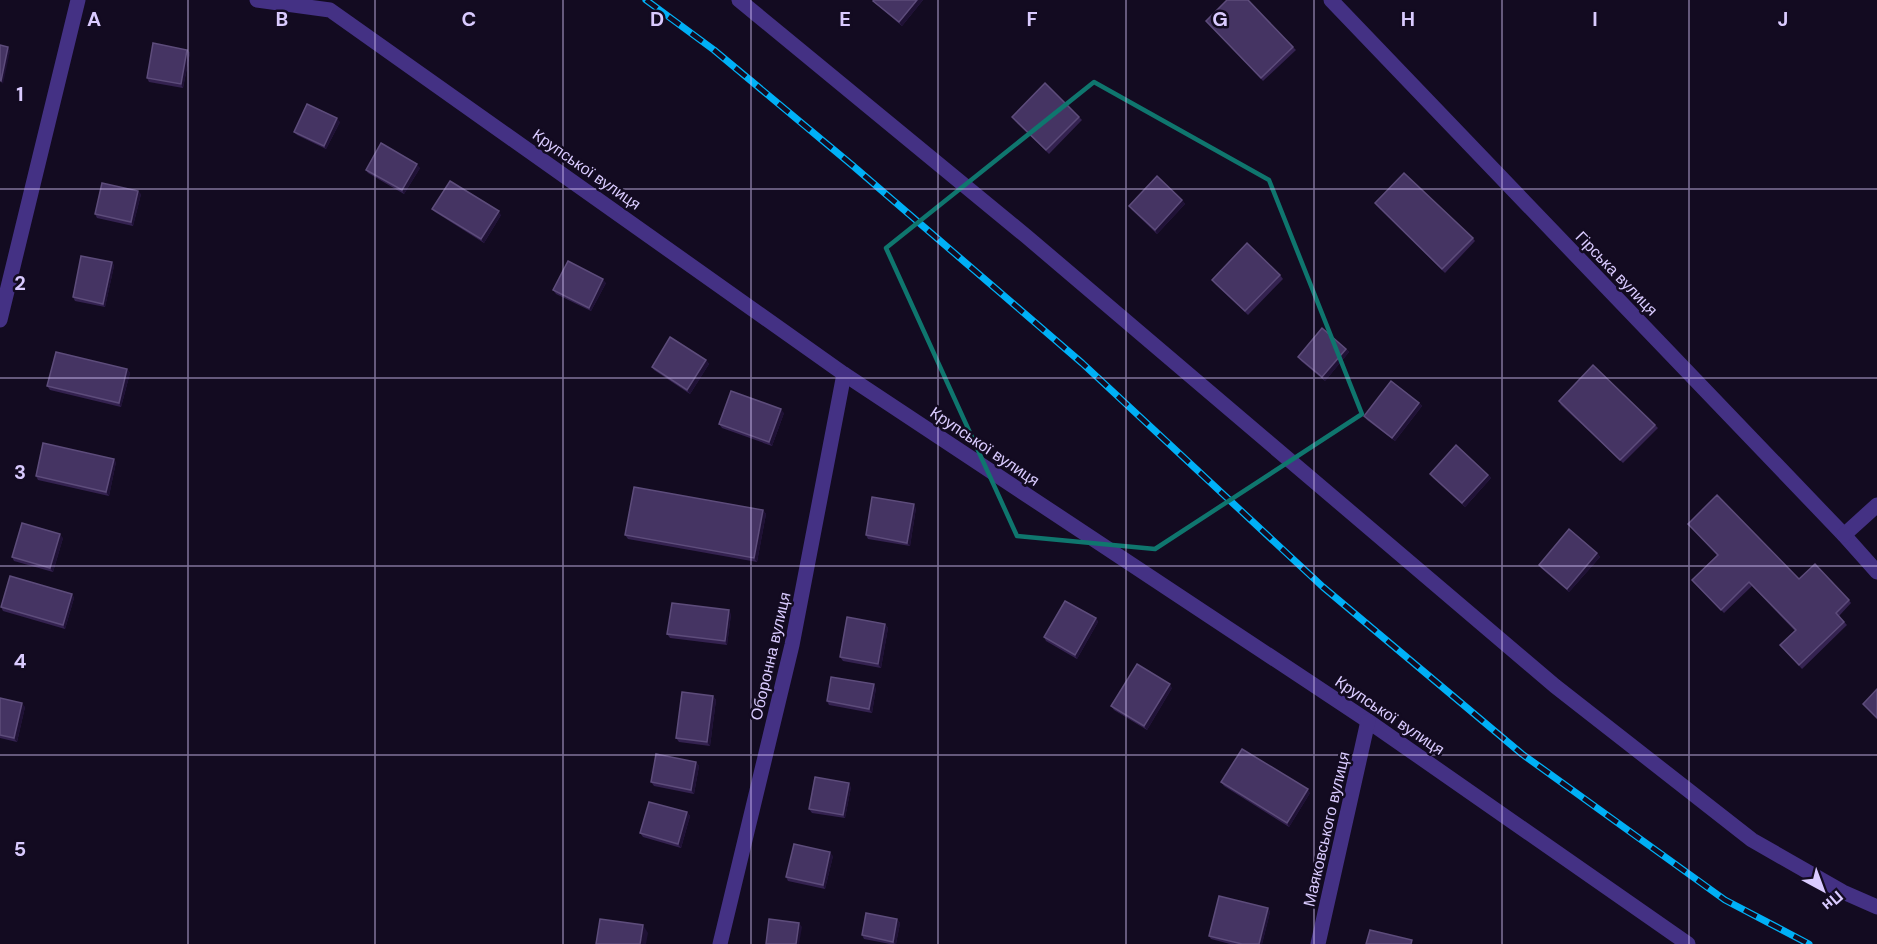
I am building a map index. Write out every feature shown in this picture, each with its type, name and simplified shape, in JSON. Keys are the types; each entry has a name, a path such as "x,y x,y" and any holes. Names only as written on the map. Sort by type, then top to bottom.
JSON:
{"street":[{"path":"0,320 78,0"},
{"name":"Крупської вулиця","path":"258,0 330,10 844,374 1368,722 1688,944"},
{"path":"739,0 1026,236 1555,686 1752,840 1844,892 1877,907"},
{"name":"Гірська вулиця","path":"1331,0 1877,572"},
{"name":"Оборонна вулиця","path":"720,944 792,645 844,374"},
{"path":"1844,535 1877,506"},
{"name":"Маяковського вулиця","path":"1318,944 1368,722"}],"highlighted area":[{"path":"1094,82 1269,180 1362,414 1155,549 1017,536 886,248"}],"building":[{"path":"874,0 917,0 899,22"},
{"path":"1227,0 1248,0 1293,47 1261,78 1206,21"},
{"path":"153,43 187,50 181,84 147,78"},
{"path":"0,45 8,47 1,81 0,80"},
{"path":"1045,83 1079,117 1046,150 1012,117"},
{"path":"307,104 337,118 324,146 294,132"},
{"path":"381,143 417,164 402,190 366,170"},
{"path":"1404,173 1473,238 1442,269 1375,203"},
{"path":"1157,176 1182,200 1155,230 1129,206"},
{"path":"450,181 499,211 481,239 432,209"},
{"path":"102,183 138,191 131,222 95,214"},
{"path":"1247,243 1280,275 1245,311 1212,280"},
{"path":"81,256 112,262 103,304 73,297"},
{"path":"568,261 603,279 589,308 553,290"},
{"path":"1322,328 1346,349 1322,377 1298,357"},
{"path":"670,337 706,360 687,390 652,367"},
{"path":"56,352 127,369 119,403 47,386"},
{"path":"1593,365 1655,425 1620,460 1559,401"},
{"path":"1391,381 1419,403 1392,438 1364,416"},
{"path":"731,391 781,409 769,442 719,424"},
{"path":"43,443 114,459 106,492 36,476"},
{"path":"1456,445 1488,475 1462,503 1430,474"},
{"path":"634,487 763,510 754,558 625,535"},
{"path":"1717,495 1799,579 1815,564 1849,600 1836,613 1844,622 1799,665 1780,645 1796,630 1749,582 1721,610 1692,580 1718,555 1688,524"},
{"path":"872,497 914,504 907,543 866,535"},
{"path":"22,523 60,534 50,568 12,557"},
{"path":"1569,529 1597,553 1567,589 1539,565"},
{"path":"10,576 72,594 63,625 1,607"},
{"path":"1065,601 1096,618 1075,655 1044,637"},
{"path":"672,603 729,610 725,641 667,634"},
{"path":"847,617 885,624 878,664 840,657"},
{"path":"1137,664 1170,684 1144,726 1111,706"},
{"path":"831,677 874,684 869,709 827,701"},
{"path":"1877,689 1877,718 1863,704"},
{"path":"682,692 713,696 707,742 676,738"},
{"path":"0,698 22,703 14,738 0,735"},
{"path":"1242,749 1308,789 1287,823 1221,782"},
{"path":"656,754 696,762 691,790 651,782"},
{"path":"815,777 849,783 843,815 809,809"},
{"path":"649,802 687,812 678,844 640,833"},
{"path":"794,844 830,852 823,885 786,877"},
{"path":"1219,896 1268,908 1259,944 1242,944 1209,936"},
{"path":"866,913 897,919 893,942 862,935"},
{"path":"600,919 643,925 640,944 596,944"},
{"path":"769,919 799,923 796,944 766,944"},
{"path":"1370,930 1412,940 1411,944 1366,944"}],"railway":[{"path":"646,0 714,50 852,165 1082,363 1323,587 1522,754 1725,900 1809,944"}]}
